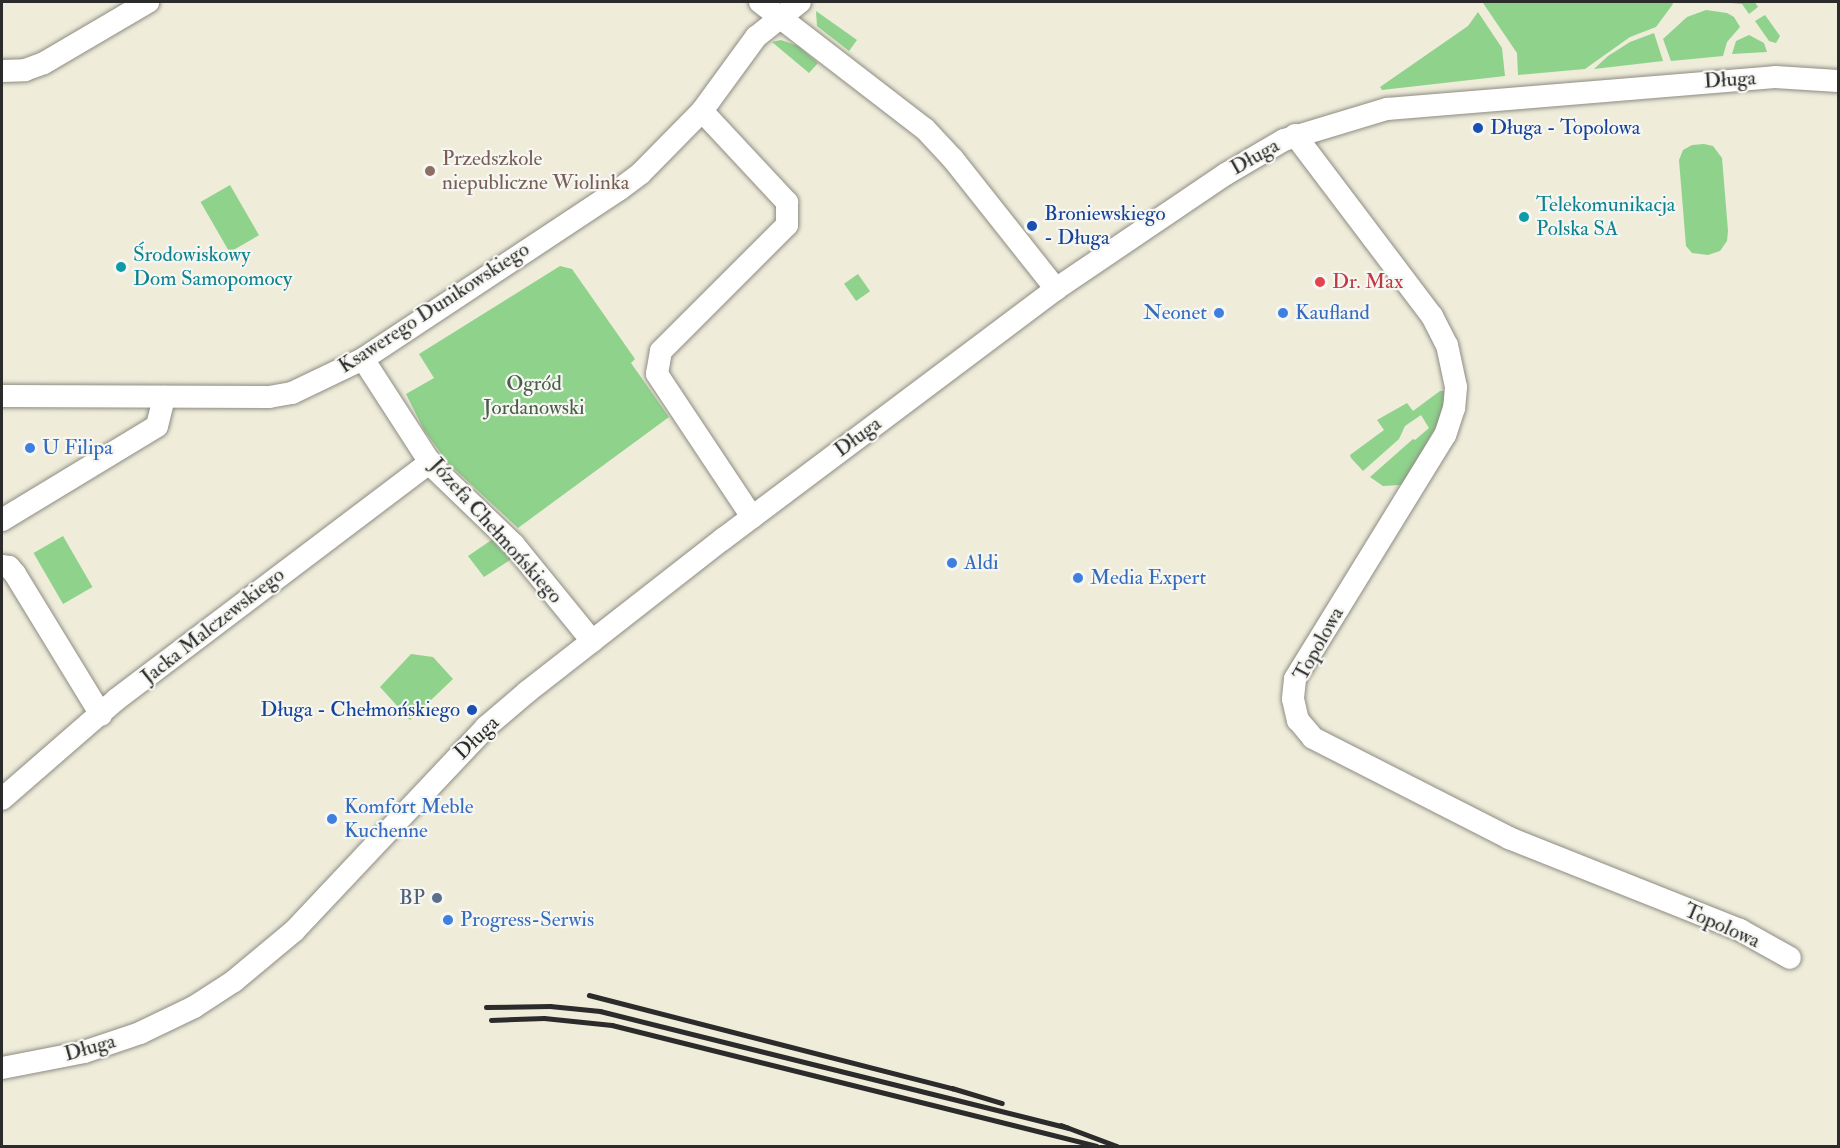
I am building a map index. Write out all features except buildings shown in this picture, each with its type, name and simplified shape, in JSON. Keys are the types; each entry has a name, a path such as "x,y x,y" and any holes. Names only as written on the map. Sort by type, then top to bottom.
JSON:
{"street":[{"path":"2,71 35,68 122,8 148,2"},
{"path":"760,2 925,129 953,159 1056,289"},
{"name":"Ksawerego Dunikowskiego","path":"2,396 245,398 292,393 363,359 621,189 641,173 702,111 756,38 800,2"},
{"name":"Długa","path":"2,1068 84,1052 140,1033 194,1007 234,981 294,931 486,727 592,641 752,517 1056,289 1226,174 1295,135 1387,109 1775,77 1839,81"},
{"path":"702,111 787,202 787,225 661,351 657,374 752,517"},
{"name":"Topolowa","path":"1295,135 1432,316 1447,345 1456,387 1454,408 1441,442 1295,679 1293,699 1298,720 1313,738 1509,838 1740,930 1790,958"},
{"name":"Józefa Chełmońskiego","path":"363,359 430,462 514,545 592,641"},
{"path":"2,519 156,426 164,397"},
{"name":"Jacka Malczewskiego","path":"2,799 101,715 314,548 430,462"},
{"path":"2,567 9,567 15,574 101,715"}],"green space":[{"path":"1672,2 1673,4 1656,27 1630,37 1585,69 1518,75 1517,53 1483,3"},
{"path":"1720,2 1755,2 1758,7 1749,14 1742,4"},
{"path":"1706,10 1727,13 1734,17 1740,27 1727,42 1723,56 1671,61 1663,39 1687,17"},
{"path":"816,11 857,40 849,51 817,26"},
{"path":"1478,12 1502,48 1505,76 1382,90 1380,87 1468,26"},
{"path":"1765,15 1780,36 1776,43 1769,41 1755,21"},
{"path":"1654,33 1663,61 1594,69 1608,56 1630,42"},
{"path":"1749,35 1764,43 1767,52 1732,54 1736,41"},
{"path":"781,40 798,46 818,63 809,73 772,42"},
{"path":"1692,145 1713,146 1722,158 1728,231 1727,241 1720,251 1708,255 1692,253 1686,246 1679,160 1683,150"},
{"path":"230,185 259,235 230,252 201,202"},
{"name":"Ogród Jordanowski","path":"560,266 572,269 635,359 631,363 669,417 518,528 448,463 424,430 406,394 434,378 419,354"},
{"path":"858,274 870,291 856,301 844,284"},
{"path":"1440,391 1445,391 1442,416 1406,480 1400,485 1383,486 1370,477 1429,428 1421,415 1405,426 1399,439 1363,471 1351,458 1350,455 1384,430 1377,420 1407,403 1413,411"},
{"path":"63,536 92,587 63,604 34,553"},
{"path":"493,539 513,558 484,577 468,556"},
{"path":"411,654 433,657 453,679 410,720 380,687"}],"railway":[{"path":"589,995 952,1088 1002,1103"},
{"path":"486,1007 550,1006 600,1011 1068,1128"},
{"path":"491,1020 544,1018 612,1025 1096,1146"},
{"path":"1061,1125 1117,1146"}],"place":[{"name":"Długa - Topolowa","path":"1478,128"},
{"name":"Przedszkole niepubliczne Wiolinka","path":"430,171"},
{"name":"Telekomunikacja Polska SA","path":"1524,217"},
{"name":"Broniewskiego - Długa","path":"1032,226"},
{"name":"Środowiskowy Dom Samopomocy","path":"121,267"},
{"name":"Dr. Max","path":"1320,282"},
{"name":"Neonet","path":"1219,313"},
{"name":"Kaufland","path":"1283,313"},
{"name":"U Filipa","path":"30,448"},
{"name":"Aldi","path":"952,563"},
{"name":"Media Expert","path":"1078,578"},
{"name":"Długa - Chełmońskiego","path":"472,710"},
{"name":"Komfort Meble Kuchenne","path":"332,819"},
{"name":"BP","path":"437,898"},
{"name":"Progress-Serwis","path":"448,920"}]}
